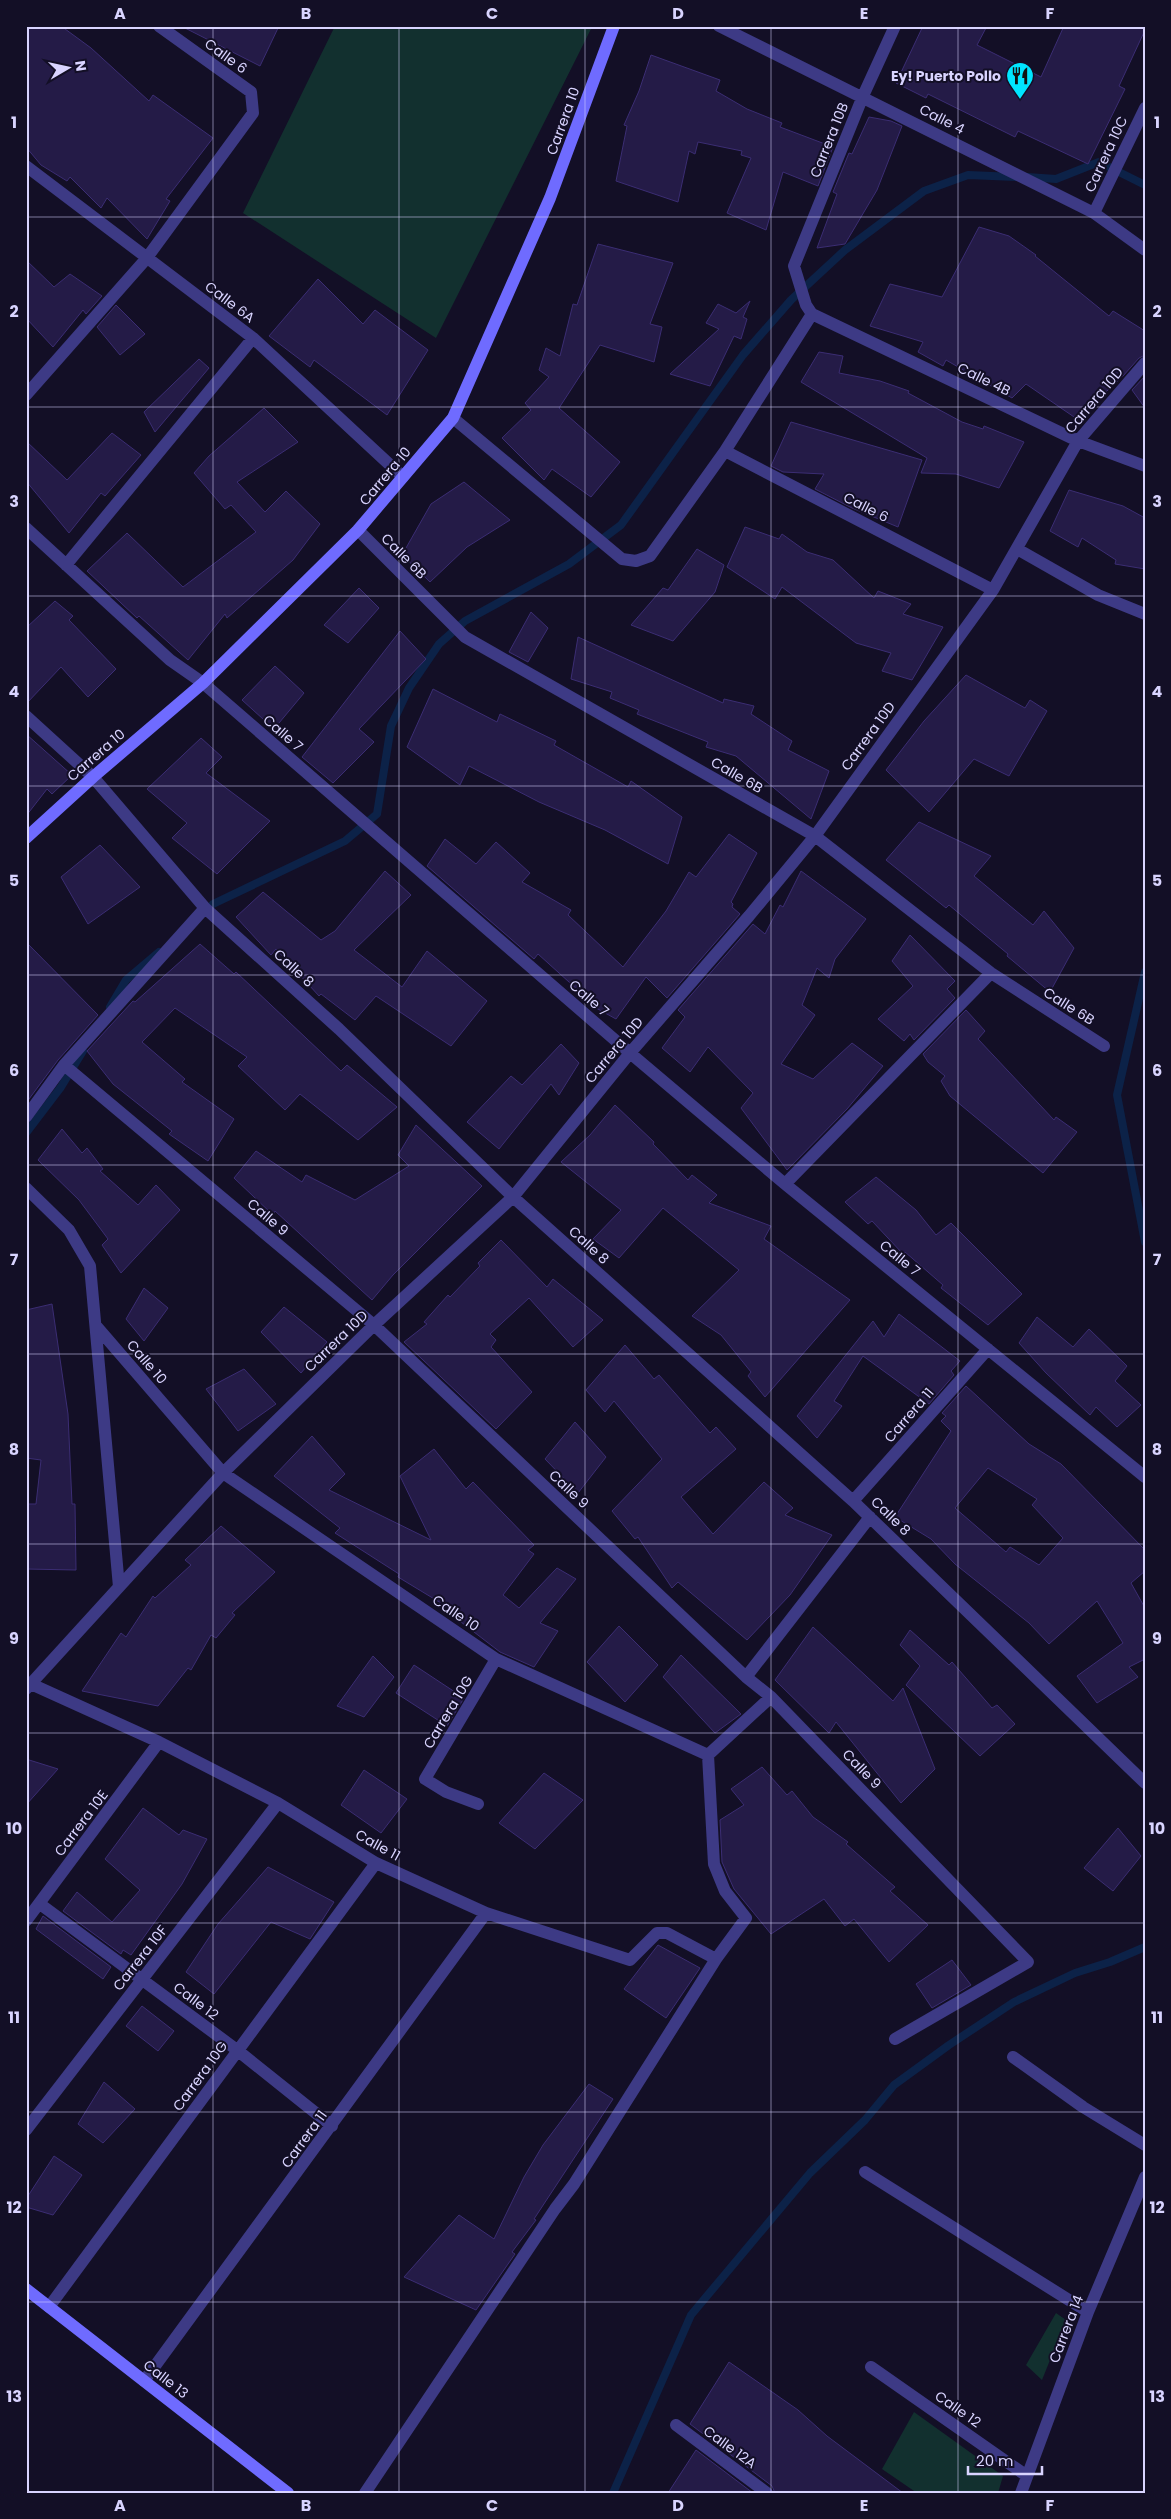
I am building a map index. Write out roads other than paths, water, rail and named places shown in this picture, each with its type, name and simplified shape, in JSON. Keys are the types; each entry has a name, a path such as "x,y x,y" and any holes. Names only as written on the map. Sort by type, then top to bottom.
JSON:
{"street":[{"name":"Calle 6","path":"146,259 253,113 250,92 159,26"},
{"name":"Carrera 10","path":"26,838 92,777 203,683 358,530 453,418 550,198 614,26"},
{"name":"Calle 4","path":"719,26 863,96 1094,213 1145,250"},
{"name":"Carrera 10B","path":"809,309 794,266 863,96 895,26"},
{"name":"Carrera 10C","path":"1094,213 1145,108"},
{"name":"Calle 6A","path":"26,166 146,259 253,338 403,477"},
{"path":"26,395 146,259"},
{"path":"453,418 586,527 622,559 636,562 650,556 725,451 809,309"},
{"name":"Calle 4B","path":"809,309 1078,441 1145,466"},
{"path":"66,565 253,338"},
{"name":"Carrera 10D","path":"28,1686 223,1473 374,1325 512,1197 630,1053 749,916 814,836 993,590 1078,441 1145,363"},
{"name":"Calle 6","path":"725,451 993,590"},
{"name":"Calle 7","path":"26,528 170,660 203,683 630,1053 785,1184 1145,1477"},
{"name":"Calle 6B","path":"358,530 465,637 814,836 990,973 1104,1046"},
{"path":"1016,549 1098,594 1145,614"},
{"name":"Calle 8","path":"26,716 92,777 205,908 339,1029 512,1197 853,1501 1145,1783"},
{"path":"26,1116 64,1065 205,908"},
{"path":"785,1184 990,973"},
{"name":"Calle 9","path":"64,1065 374,1325 746,1677 772,1697 1028,1962 895,2039"},
{"path":"26,1188 69,1230 90,1266 119,1587"},
{"name":"Calle 10","path":"97,1327 223,1473 496,1659 708,1755"},
{"name":"Carrera 11","path":"853,1501 988,1349"},
{"path":"746,1677 870,1517"},
{"name":"Carrera 10G","path":"478,1804 446,1792 425,1779 496,1659"},
{"name":"Calle 11","path":"28,1686 159,1742 278,1803 376,1863 486,1913 630,1960 648,1940 657,1933 666,1932 716,1959"},
{"path":"365,2493 555,2208 574,2184 716,1959 746,1918 725,1892 714,1864 708,1755 772,1697"},
{"name":"Carrera 10E","path":"26,1921 159,1742"},
{"name":"Carrera 10F","path":"26,2130 278,1803"},
{"name":"Carrera 10G","path":"49,2307 376,1863"},
{"name":"Calle 12","path":"40,1904 237,2050 332,2126"},
{"name":"Carrera 11","path":"144,2381 486,1913"},
{"path":"1013,2056 1084,2107 1145,2146"},
{"path":"865,2172 1088,2312"},
{"name":"Carrera 14","path":"1021,2493 1088,2312 1145,2177"},
{"name":"Calle 13","path":"26,2289 288,2493"},
{"name":"Calle 12","path":"872,2367 1027,2476"},
{"name":"Calle 12A","path":"676,2425 767,2493"}],"waterway":[{"path":"1027,177 1056,179 1099,162 1145,185"},
{"path":"205,912 213,904 345,841 377,814 391,726 409,688 439,644 465,621 569,564 621,525 743,355 791,300 845,250 924,191 968,175 1016,177"},
{"path":"110,1007 126,980 159,952"},
{"path":"1145,972 1117,1095 1145,1242"},
{"path":"26,1133 61,1087 83,1051"},
{"path":"613,2493 691,2315 810,2173 865,2120 894,2085 949,2045 1014,2002 1075,1973 1110,1962 1145,1947"}],"place":[{"name":"Ey! Puerto Pollo","path":"1020,100"}]}
